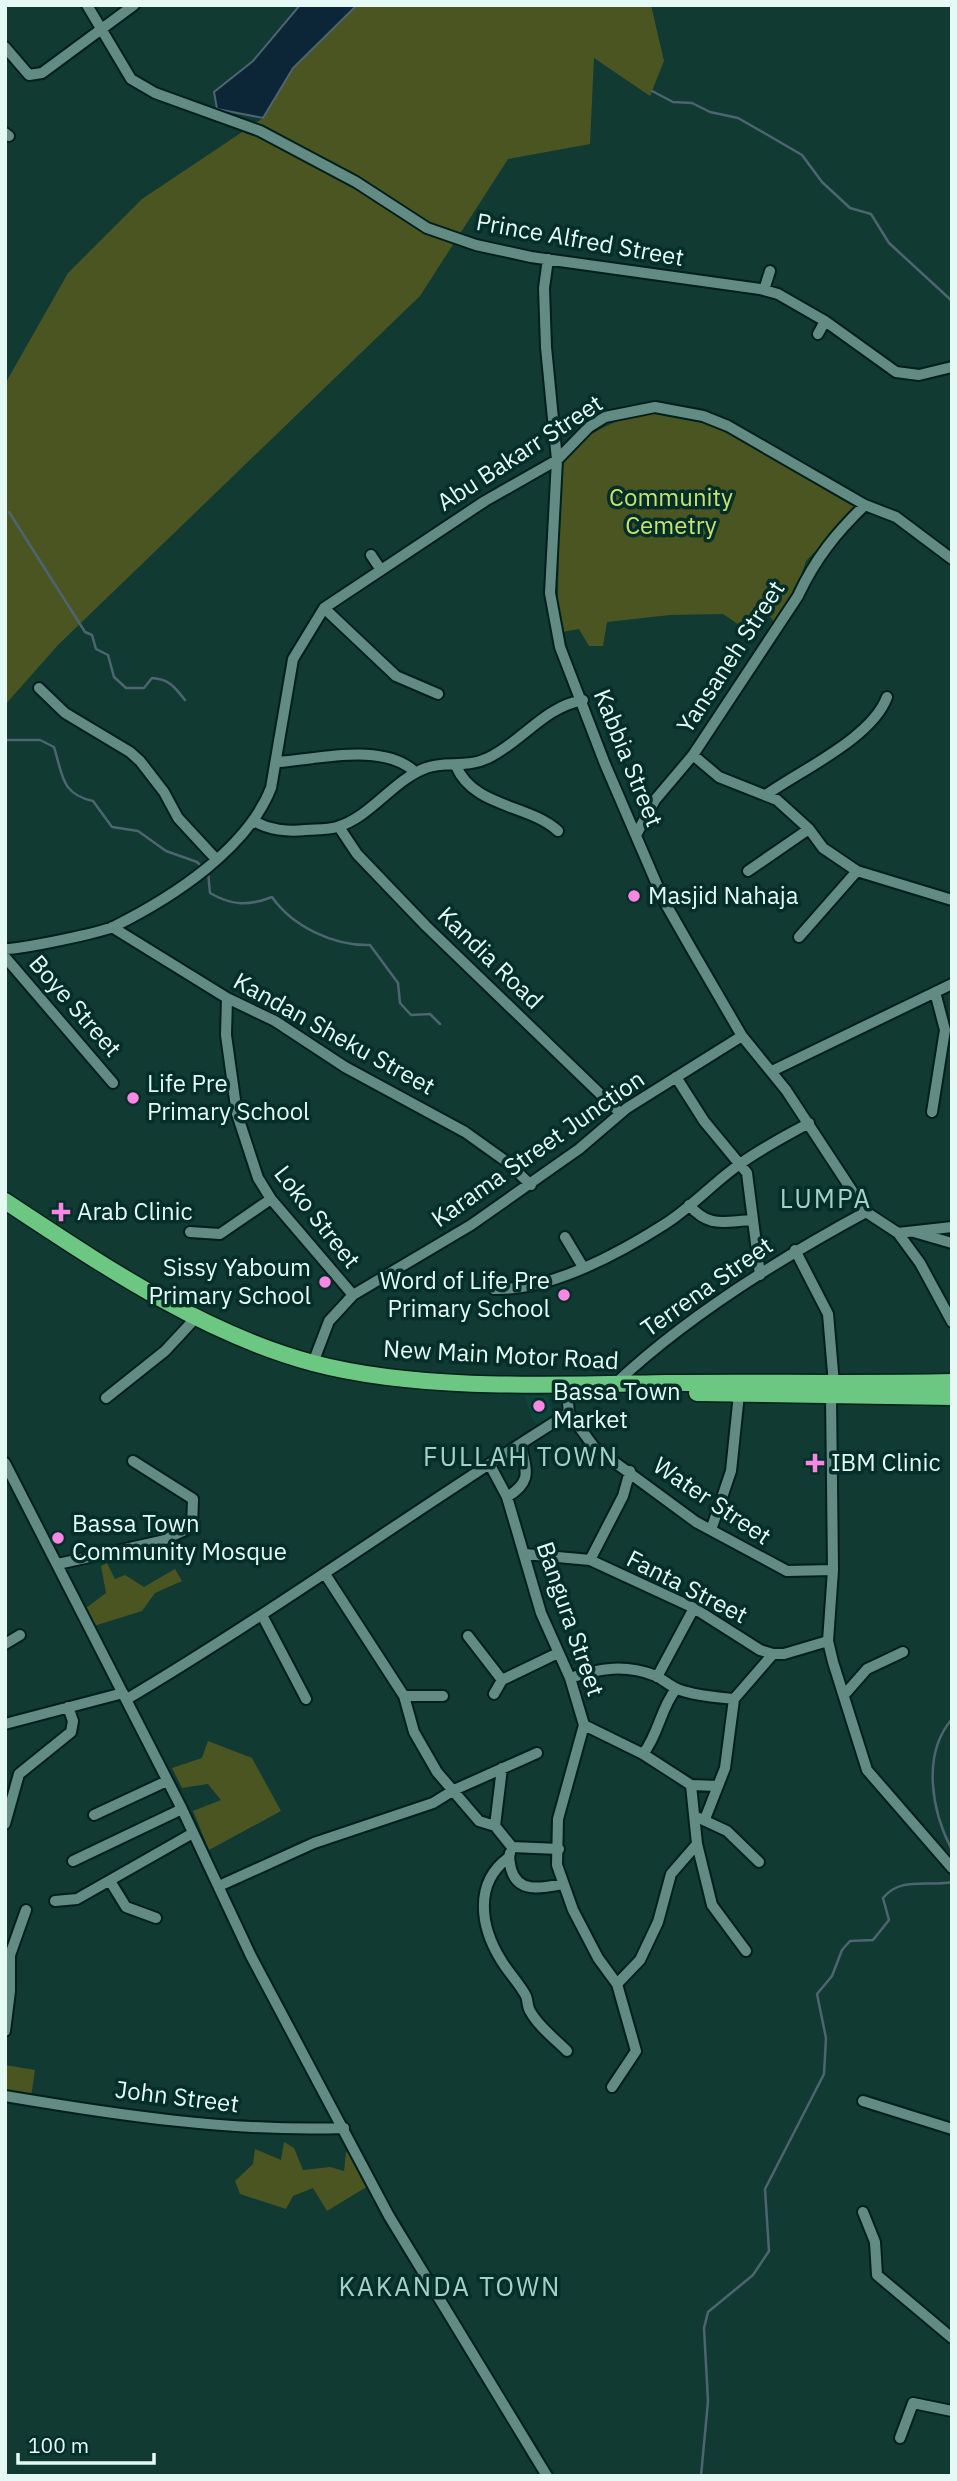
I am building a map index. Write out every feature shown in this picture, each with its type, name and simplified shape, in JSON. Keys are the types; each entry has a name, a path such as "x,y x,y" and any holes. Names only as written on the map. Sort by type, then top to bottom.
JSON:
{"highway":[{"name":"New Main Motor Road","path":"5,1201 177,1307 244,1338 313,1363 399,1377 479,1382 832,1390 952,1397"},
{"name":"New Main Motor Road","path":"5,1211 113,1279 191,1322 310,1372 399,1385 567,1393 739,1394 952,1382"}],"street":[{"name":"Prince Alfred Street","path":"87,5 131,79 155,93 261,131 356,182 427,228 475,245 548,259 764,290 778,294 825,321 897,372 919,375 952,367"},
{"path":"5,47 20,68 29,75 42,73 134,5"},
{"name":"Kabbia Street","path":"548,259 544,288 546,347 557,460 551,593 560,647 583,700 605,764 664,901 742,1036 809,1123 866,1212"},
{"path":"764,290 770,271"},
{"path":"818,334 825,321"},
{"name":"Abu Bakarr Street","path":"112,927 204,869 243,836 264,806 278,762 282,717 293,659 324,608 485,501 557,460 589,426 606,417 655,407 703,416 728,426 864,505 896,517 915,528 952,559"},
{"name":"Yansaneh Street","path":"636,835 654,800 693,755 798,596 810,569 831,538 864,505"},
{"path":"371,555 381,570"},
{"path":"324,608 397,676 438,694"},
{"path":"39,688 65,713 131,752 141,761 164,792 178,818 215,859"},
{"path":"766,795 837,749 883,708 887,697"},
{"path":"254,821 262,826 296,832 339,827 415,772 431,766 456,766 488,758 517,741 553,710 583,700"},
{"path":"278,762 361,754 382,756 406,763 415,772"},
{"path":"693,755 719,776 777,800 809,830 823,848 857,871 952,900"},
{"path":"456,766 461,776 485,796 558,831"},
{"name":"Kandia Road","path":"339,827 357,854 426,926 620,1113"},
{"path":"748,871 809,830"},
{"path":"799,937 857,871"},
{"path":"5,949 112,927"},
{"name":"Kandan Sheku Street","path":"112,927 227,998 275,1021 345,1067 465,1132 507,1162 531,1185"},
{"name":"Boye Street","path":"5,957 113,1083"},
{"path":"772,1072 952,984"},
{"path":"932,1112 945,1030 935,992"},
{"name":"Loko Street","path":"227,998 226,1035 237,1114 245,1147 271,1199 353,1295"},
{"name":"Karama Street Junction","path":"313,1363 329,1321 353,1295 440,1245 531,1185 620,1113 742,1036"},
{"path":"676,1077 704,1121 747,1173 760,1275"},
{"path":"494,1289 544,1284 583,1267 666,1223 741,1163 809,1123"},
{"path":"190,1232 220,1234 271,1199"},
{"path":"689,1205 701,1219 709,1222 753,1220"},
{"path":"866,1212 898,1233 920,1262 952,1322"},
{"name":"Terrena Street","path":"615,1384 642,1359 795,1250 866,1212"},
{"path":"898,1233 952,1227"},
{"path":"914,1232 952,1243"},
{"path":"565,1237 583,1267"},
{"path":"795,1250 828,1314 832,1390 833,1570 828,1641 867,1770 952,1868"},
{"path":"106,1398 165,1351 191,1322"},
{"path":"5,1724 68,1707 125,1696 263,1617 426,1504 569,1413 567,1393"},
{"path":"710,1530 731,1471 739,1394"},
{"name":"Water Street","path":"569,1413 594,1447 710,1530 787,1571 833,1570"},
{"path":"507,1497 522,1488 527,1477 521,1444"},
{"path":"58,1564 161,1541 192,1527 193,1499 133,1461"},
{"path":"5,1464 182,1809 251,1956 389,2216 547,2476"},
{"name":"Bangura Street","path":"490,1465 507,1497 541,1613 570,1678 584,1725 558,1819 557,1865 563,1884 598,1958 617,1984 636,2052 612,2087"},
{"path":"590,1560 600,1535 623,1496 630,1471"},
{"name":"Fanta Street","path":"525,1554 590,1560 664,1597 694,1608 760,1650 773,1654"},
{"path":"325,1574 404,1696 414,1732 426,1756 479,1821 495,1826"},
{"path":"657,1677 694,1608"},
{"path":"263,1617 306,1699"},
{"path":"5,1644 20,1635"},
{"path":"468,1636 502,1680"},
{"path":"746,1951 712,1905 697,1844 701,1818 725,1768 734,1699 773,1654 784,1654 828,1641"},
{"path":"845,1694 867,1669 903,1652"},
{"path":"494,1694 502,1680 558,1653"},
{"path":"570,1678 599,1668 635,1669 657,1677 676,1689 705,1697 734,1699"},
{"path":"643,1754 653,1740 664,1704 676,1689"},
{"path":"404,1696 443,1696"},
{"path":"5,1824 19,1774 71,1732 73,1721 68,1707"},
{"path":"584,1725 643,1754 691,1785 718,1786"},
{"path":"219,1886 314,1843 433,1802 537,1754"},
{"path":"502,1768 495,1826 510,1852 519,1884 538,1889 563,1884"},
{"path":"94,1815 167,1781"},
{"path":"691,1785 701,1818 727,1830 758,1862"},
{"path":"73,1861 182,1809"},
{"path":"55,1901 76,1899 193,1833"},
{"path":"617,1984 640,1959 658,1922 671,1874 697,1844"},
{"path":"559,1849 510,1852 485,1883 484,1906 488,1929 500,1958 527,1998 530,2012 567,2051"},
{"path":"110,1881 126,1908 156,1918"},
{"path":"5,2031 10,1991 10,1955 26,1910"},
{"name":"John Street","path":"5,2096 197,2123 292,2130 344,2128"},
{"path":"863,2101 952,2129"},
{"path":"863,2212 875,2242 877,2275 952,2337"},
{"path":"900,2438 913,2403 952,2411"}],"shaded area":[{"path":"300,5 357,5 293,68 263,118 217,109 214,92 253,61"},
{"name":"Bassa Town Market","path":"525,1396 548,1396 554,1416 538,1426 532,1419"}],"green space":[{"path":"357,5 651,5 664,61 650,96 594,58 590,144 508,159 420,296 58,645 5,705 5,384 68,273 142,199 263,118 293,68"},
{"name":"Community Cemetry","path":"669,408 699,412 860,505 806,561 794,596 776,627 771,617 756,614 755,620 745,629 723,614 670,615 607,622 603,646 589,646 579,629 562,632 558,605 560,458 598,430 611,424"},
{"path":"107,1563 115,1579 125,1575 144,1587 175,1569 182,1581 155,1593 142,1611 94,1626 86,1608 106,1593 101,1566"},
{"path":"208,1741 252,1758 281,1811 209,1850 193,1811 221,1800 208,1784 182,1788 172,1768 202,1758"},
{"path":"5,2065 35,2070 31,2097 5,2092"},
{"path":"284,2142 294,2148 303,2170 330,2167 344,2171 346,2152 352,2155 368,2186 327,2211 313,2188 293,2196 286,2209 240,2194 235,2181 253,2164 255,2149 281,2160"}],"waterway":[{"path":"652,91 673,102 692,103 710,112 738,118 802,155 822,182 850,208 871,214 889,243 952,301"},
{"path":"9,512 85,632 92,635 96,649 108,655 114,677 126,688 144,688 152,678 163,680 175,688 185,700"},
{"path":"5,740 40,740 54,747 62,775 69,788 75,794 93,801 112,827 138,831 166,851 197,862 203,868"},
{"path":"208,872 210,893 218,897 241,903 272,897 291,917 315,933 342,942 370,945 398,983 400,1003 411,1015 430,1014 440,1024"},
{"path":"952,1719 942,1733 933,1766 939,1819 952,1850"},
{"path":"701,2476 708,2401 704,2328 708,2312 753,2275 769,2251 765,2189 824,2074 826,2038 817,1994 832,1976 842,1950 850,1941 873,1940 889,1920 883,1898 890,1891 906,1885 952,1882"}],"place":[{"name":"Masjid Nahaja","path":"634,896"},
{"name":"Life Pre Primary School","path":"133,1098"},
{"name":"Arab Clinic","path":"61,1212"},
{"name":"Sissy Yaboum Primary School","path":"325,1282"},
{"name":"Word of Life Pre Primary School","path":"564,1295"},
{"name":"Bassa Town Market","path":"539,1406"},
{"name":"IBM Clinic","path":"815,1463"},
{"name":"Bassa Town Community Mosque","path":"58,1538"}],"district":[{"name":"LUMPA","path":"826,1199"},
{"name":"FULLAH TOWN","path":"521,1457"},
{"name":"KAKANDA TOWN","path":"450,2287"}]}
